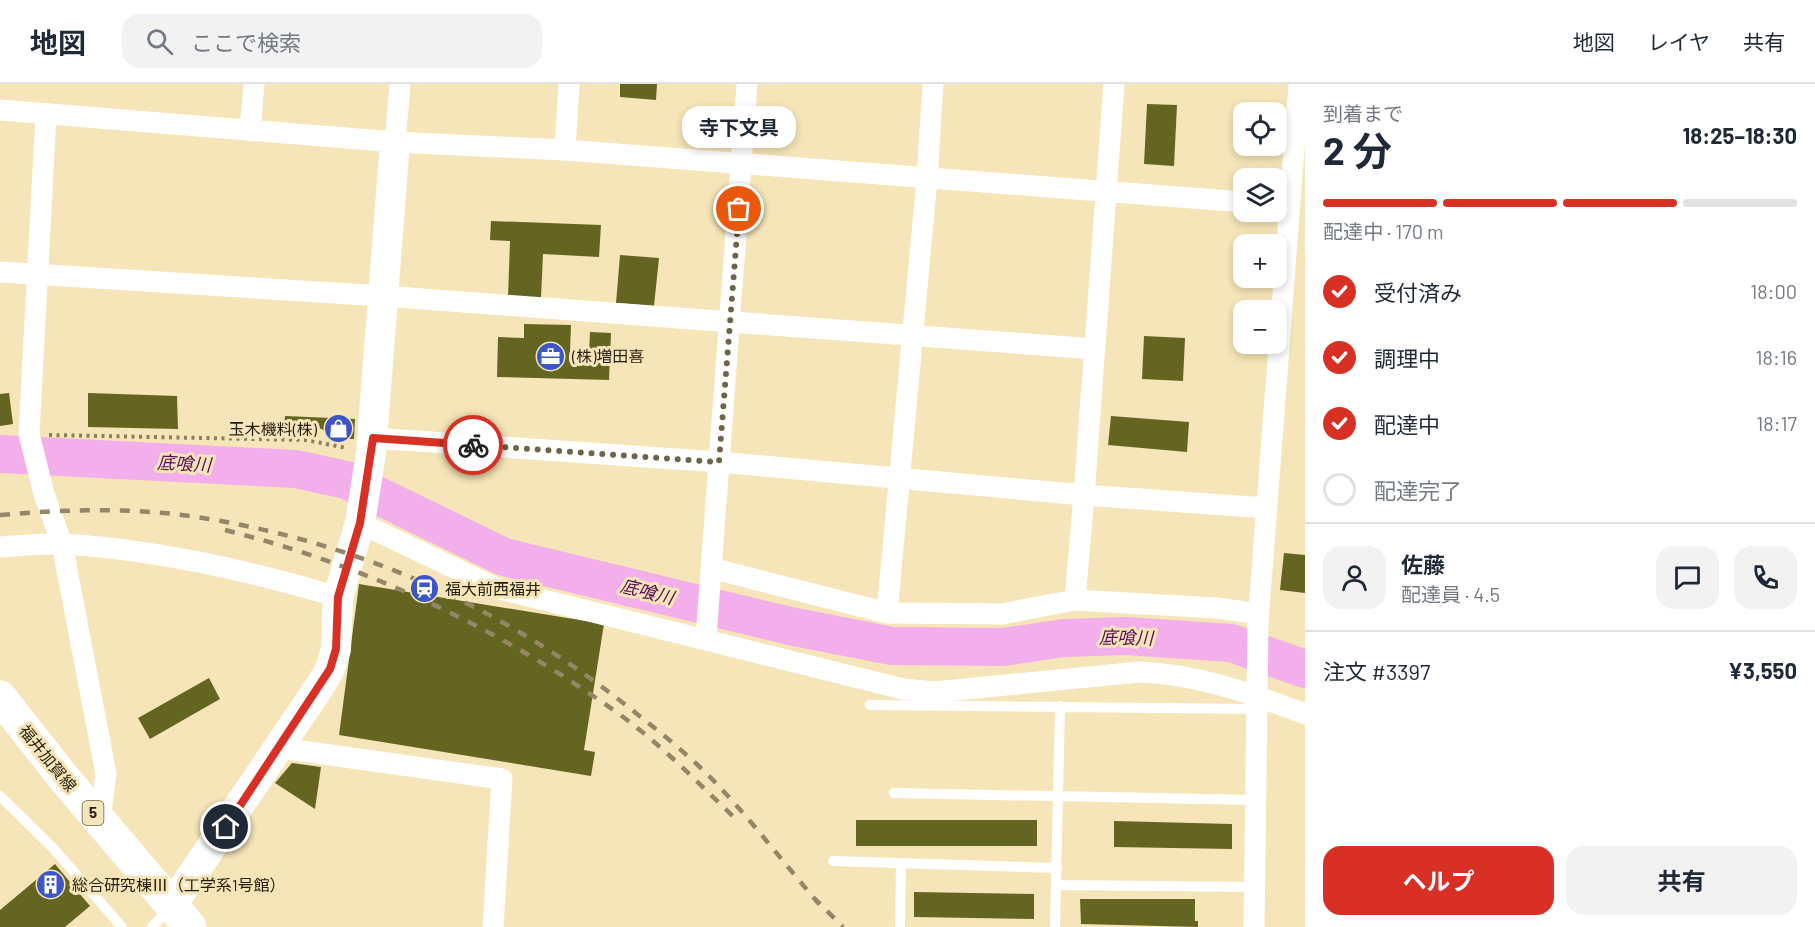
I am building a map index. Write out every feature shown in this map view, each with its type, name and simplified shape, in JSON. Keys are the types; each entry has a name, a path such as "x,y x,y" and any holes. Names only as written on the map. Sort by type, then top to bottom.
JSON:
{"main road":[{"name":"福井加賀線","path":"0,697 100,821 172,920"}],"street":[{"path":"250,131 254,84"},
{"path":"172,920 330,669 336,649 338,597 361,519 371,450 400,84"},
{"path":"565,150 569,84"},
{"path":"706,638 747,84"},
{"path":"887,613 901,480 933,84"},
{"path":"1075,600 1114,84"},
{"path":"1254,927 1258,618 1299,84"},
{"path":"0,110 395,142 565,150 1233,201"},
{"path":"46,114 29,434 44,494 62,544 106,774 100,821"},
{"path":"0,272 383,296 1095,350"},
{"path":"371,450 719,462 901,480 1266,508"},
{"path":"361,519 496,588 706,638 903,689 934,692 1140,672 1166,673 1256,695 1305,714"},
{"path":"0,547 62,544 195,559 269,576 338,597"},
{"path":"711,568 808,595 887,613 1002,614 1075,600 1217,608 1258,618"},
{"path":"280,748 502,779 493,927"}],"lane":[{"path":"870,705 1060,706 1256,695"},
{"path":"1055,927 1060,706"},
{"path":"894,793 1256,800"},
{"path":"0,796 53,848 122,927"},
{"path":"833,861 1057,868"},
{"path":"900,927 901,864"},
{"path":"1056,885 1254,887"}],"path":[{"path":"29,434 306,440 371,450"}],"building":[{"path":"620,84 657,84 656,100 620,97"},
{"path":"1147,104 1177,105 1174,166 1144,164"},
{"path":"491,221 601,225 599,257 543,254 541,298 508,297 510,241 490,240"},
{"path":"620,255 659,258 654,306 616,303"},
{"path":"524,324 571,325 570,352 589,353 590,332 611,333 609,380 497,377 498,337 524,338"},
{"path":"1144,336 1185,338 1183,381 1142,379"},
{"path":"9,393 13,424 0,426 0,394"},
{"path":"88,393 177,396 178,429 88,427"},
{"path":"285,416 355,419 354,439 344,439 319,428 284,426"},
{"path":"1111,416 1189,422 1187,452 1108,445"},
{"path":"1284,553 1305,555 1305,593 1280,590"},
{"path":"359,584 604,624 584,750 595,752 591,776 339,735"},
{"path":"209,678 220,699 150,739 138,718"},
{"path":"292,763 321,767 315,809 275,783"},
{"path":"856,820 1037,820 1037,846 856,846"},
{"path":"1114,821 1232,824 1232,849 1114,847"},
{"name":"総合研究棟Ⅲ（工学系1号館）","path":"55,864 90,906 65,927 0,927 0,910"},
{"path":"914,892 1034,894 1034,919 914,917"},
{"path":"1080,899 1195,899 1195,921 1198,921 1198,927 1081,924"}],"waterway":[{"name":"底喰川","path":"0,454 296,469 346,480 504,557 790,626 892,646 1003,647 1064,638 1126,636 1231,643 1305,669"}],"railway":[{"path":"0,515 105,510 157,512 209,519 269,531 327,547 384,566 439,590 492,616 544,647 594,681 668,739 724,792 819,904"},
{"path":"225,530 278,545 381,581 431,603 527,654 635,726 680,765 737,820"},
{"path":"813,897 843,927"}],"way so far":[{"path":"473,445 719,462 739,209"}],"place":[{"name":"寺下文具","path":"739,209"},
{"name":"(株)増田喜","path":"551,356"},
{"name":"玉木機料(株)","path":"338,429"},
{"name":"福大前西福井","path":"424,589"},
{"name":"総合研究棟Ⅲ（工学系1号館）","path":"51,885"}],"route":[{"path":"226,827 330,669 336,649 338,597 360,523 373,438 473,445"}]}
